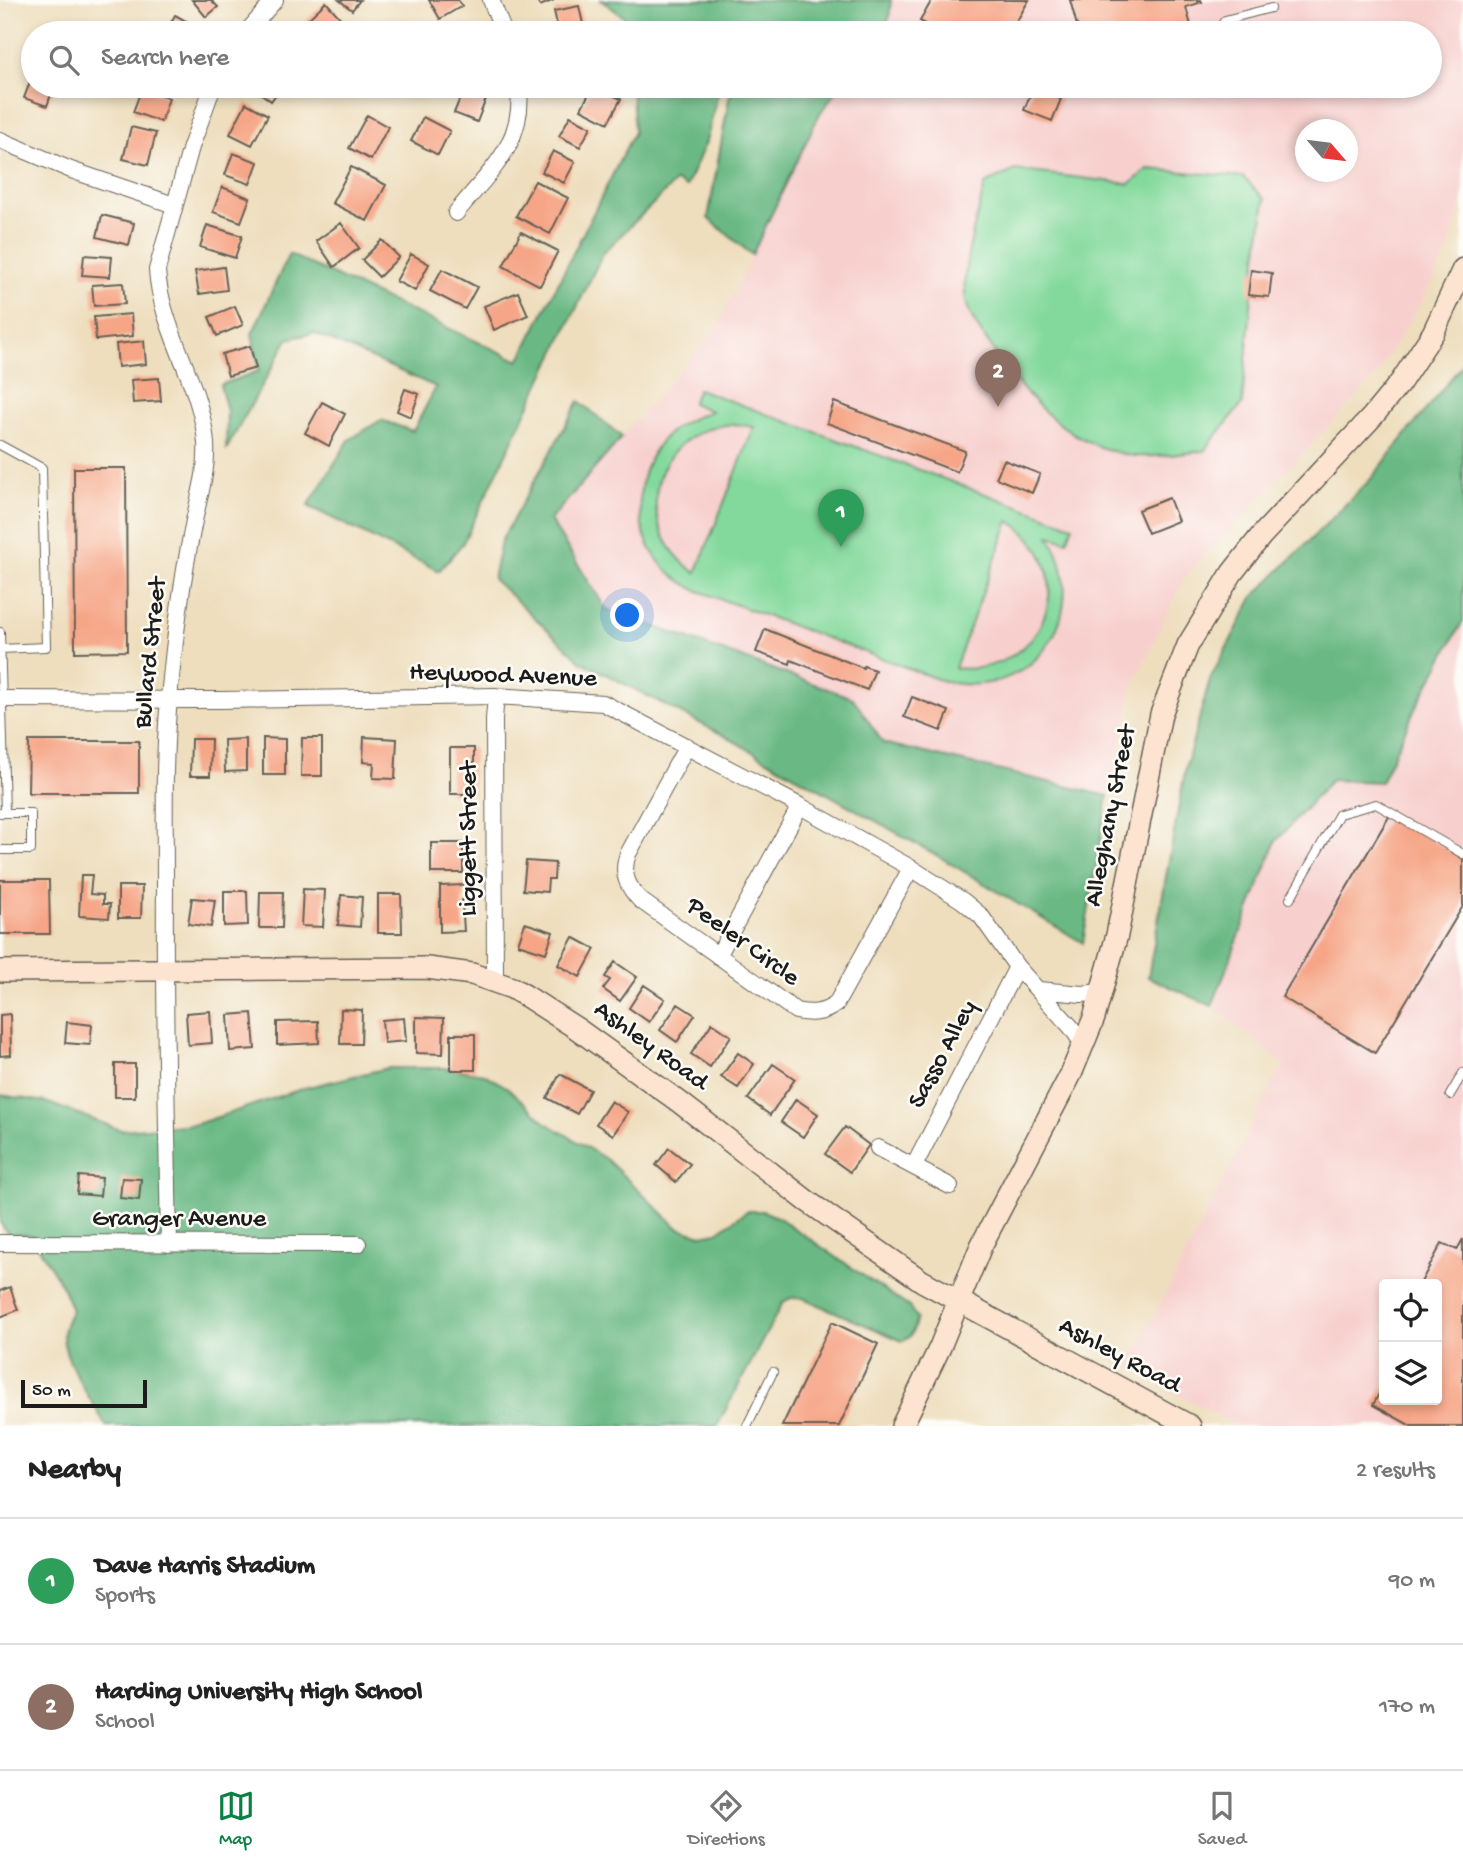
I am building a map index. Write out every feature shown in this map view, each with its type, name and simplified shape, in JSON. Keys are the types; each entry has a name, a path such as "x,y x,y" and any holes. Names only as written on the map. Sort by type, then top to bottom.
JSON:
{"street":[{"path":"257,21 275,0"},
{"path":"491,0 499,21"},
{"name":"Bullard Street","path":"169,1244 165,792 169,700 185,572 204,477 206,445 196,393 167,321 158,289 157,270 174,205 209,98"},
{"path":"456,213 505,153 517,123 518,98"},
{"path":"0,140 71,170 174,205"},
{"name":"Alleghany Street","path":"902,1426 940,1347 981,1246 1071,1074 1083,1044 1117,935 1161,714 1188,645 1210,606 1246,554 1373,417 1400,383 1433,333 1463,269"},
{"name":"Heywood Avenue","path":"1,699 496,696 603,703 800,806 911,868 972,908 988,925 1017,967 1083,1044"},
{"name":"Liggett Street","path":"495,981 496,696"},
{"name":"Peeler Circle","path":"687,746 628,854 625,873 631,891 796,1012 820,1012 836,1004 911,868"},
{"path":"718,956 800,806"},
{"name":"Sasso Alley","path":"914,1166 1017,967"},
{"name":"Ashley Road","path":"0,971 427,968 454,970 495,981 526,996 576,1028 678,1101 807,1201 922,1281 1190,1426"},
{"path":"1039,990 1082,994 1101,992"},
{"path":"878,1148 950,1186"},
{"name":"Granger Avenue","path":"0,1243 358,1244"}],"lane":[{"path":"1224,21 1270,8"},
{"path":"0,445 42,468 46,647 0,649"},
{"path":"0,632 2,813 31,813 31,850 0,850"},
{"path":"1290,899 1339,814 1376,804 1463,854"},
{"path":"1450,1095 1463,1073"},
{"path":"747,1426 773,1371"}],"shaded area":[{"path":"852,0 1463,0 1463,201 1447,252 1421,302 1376,376 1184,578 1134,683 1108,796 883,743 853,698 606,609 549,520 718,327 826,98 1442,98 1442,21 855,21"},
{"path":"1463,621 1463,1426 1238,1426 1128,1367 1283,1064 1212,1006 1276,841 1331,780 1381,782 1416,707"}],"green space":[{"path":"601,0 891,0 888,21 628,20"},
{"path":"633,98 717,98 706,142 686,187 676,181 603,253 463,543 439,571 308,506 349,440 381,420 413,431 436,387 314,333 288,339 226,450 227,411 220,385 259,371 252,334 289,254 519,361 634,132"},
{"path":"729,98 831,98 819,115 752,255 708,218"},
{"path":"1148,169 1243,177 1265,199 1252,295 1242,404 1204,451 1135,456 1092,444 1073,433 1039,406 1010,373 982,334 966,303 966,269 985,184 1015,170 1130,184"},
{"path":"1463,363 1463,621 1416,707 1381,782 1331,780 1276,841 1212,1006 1148,977 1186,766 1210,679 1254,596 1370,480"},
{"path":"698,389 1073,526 1067,541 1049,536 1062,566 1064,595 1059,623 1046,647 1026,667 1002,680 972,685 940,680 696,590 679,580 659,561 647,542 642,526 640,493 643,476 657,446 678,427 711,411 692,403","holes":["734,424 754,427 696,573 675,553 661,531 656,507 658,483 667,461 683,443 705,430","1009,521 1033,542 1046,566 1049,591 1044,616 1031,639 1012,656 986,667 955,668"]},
{"path":"579,401 622,437 550,520 606,609 853,698 883,743 1108,796 1083,943 943,859 723,735 582,662 493,579 501,541"},
{"path":"388,1068 445,1068 484,1074 508,1088 545,1122 606,1159 678,1228 702,1235 717,1232 747,1211 763,1211 779,1218 909,1307 917,1318 912,1332 902,1341 803,1298 791,1298 783,1302 717,1426 106,1426 68,1358 63,1336 72,1310 61,1284 31,1235 8,1234 0,1223 0,1095 46,1102 121,1130 197,1124 304,1088"}],"building":[{"path":"192,0 211,0 218,7 206,17"},
{"path":"339,0 360,0 352,10"},
{"path":"429,0 458,0 462,6 440,19"},
{"path":"537,0 554,0 540,6"},
{"path":"932,0 1029,0 1017,21 920,21"},
{"path":"1070,0 1202,2 1186,7 1190,21 1076,21"},
{"path":"326,2 343,21 306,21"},
{"path":"579,6 582,21 556,21 554,11"},
{"path":"175,15 186,21 172,21"},
{"path":"24,98 50,98 47,106"},
{"path":"138,98 169,98 161,122 133,112"},
{"path":"460,98 486,98 477,122 454,113"},
{"path":"587,98 621,99 608,123 581,109"},
{"path":"1029,98 1061,99 1052,121 1024,110"},
{"path":"246,103 268,115 252,145 230,134"},
{"path":"367,115 388,127 371,160 349,148"},
{"path":"570,116 591,127 580,147 559,136"},
{"path":"423,117 450,131 438,155 411,141"},
{"path":"131,127 156,133 148,165 123,159"},
{"path":"553,151 575,162 564,183 542,172"},
{"path":"233,153 258,162 250,184 225,175"},
{"path":"351,167 386,185 367,221 332,203"},
{"path":"535,181 568,198 550,234 516,216"},
{"path":"222,187 250,198 241,222 213,212"},
{"path":"102,215 134,223 129,245 97,237"},
{"path":"341,223 359,248 334,267 316,241"},
{"path":"207,225 242,236 235,258 200,247"},
{"path":"521,232 558,251 540,286 503,266"},
{"path":"382,240 399,257 379,277 362,260"},
{"path":"411,254 429,264 415,291 396,281"},
{"path":"84,255 112,257 110,277 82,275"},
{"path":"224,267 227,290 199,294 195,271"},
{"path":"442,269 477,287 465,309 430,291"},
{"path":"1251,270 1272,273 1269,297 1248,295"},
{"path":"123,283 125,304 94,306 92,285"},
{"path":"518,292 528,315 494,330 484,306"},
{"path":"235,306 243,325 217,336 209,317"},
{"path":"131,314 133,336 96,340 94,317"},
{"path":"144,341 146,364 118,367 116,344"},
{"path":"250,346 256,368 228,376 222,354"},
{"path":"159,378 161,401 133,403 131,380"},
{"path":"405,389 419,394 411,417 397,411"},
{"path":"322,402 345,414 329,446 305,433"},
{"path":"834,402 965,451 957,472 827,423"},
{"path":"1004,460 1040,474 1032,493 996,478"},
{"path":"74,468 126,468 127,651 75,652"},
{"path":"1169,498 1178,521 1148,533 1138,510"},
{"path":"765,629 863,668 864,666 875,670 867,690 791,660 790,664 756,652"},
{"path":"912,697 949,711 941,731 904,717"},
{"path":"364,737 397,739 395,779 373,778 374,763 363,762"},
{"path":"263,738 285,739 285,775 263,775"},
{"path":"302,738 322,738 322,776 301,776"},
{"path":"191,739 211,739 210,776 190,776"},
{"path":"246,739 246,771 225,772 224,740"},
{"path":"29,741 139,741 139,793 28,793"},
{"path":"450,748 474,748 474,794 450,794"},
{"path":"1390,815 1463,859 1463,906 1375,1053 1282,997"},
{"path":"431,843 463,843 463,873 431,873"},
{"path":"526,861 555,863 554,879 548,879 547,892 523,890"},
{"path":"81,875 92,875 90,894 103,895 103,904 110,904 109,918 79,916"},
{"path":"0,880 49,880 50,934 0,934"},
{"path":"464,885 464,931 440,932 440,886"},
{"path":"118,886 142,886 141,918 118,918"},
{"path":"303,889 325,890 323,927 301,926"},
{"path":"224,891 247,891 248,925 224,926"},
{"path":"260,892 283,892 282,928 259,928"},
{"path":"378,894 401,894 402,933 378,933"},
{"path":"341,895 362,897 360,927 338,925"},
{"path":"192,898 215,900 211,927 188,924"},
{"path":"525,923 553,932 546,953 518,944"},
{"path":"573,937 595,949 580,977 558,965"},
{"path":"615,962 637,977 620,1001 603,989 610,980 605,977"},
{"path":"644,985 665,999 649,1022 629,1008"},
{"path":"678,1004 695,1015 677,1042 660,1030"},
{"path":"341,1009 362,1010 361,1044 340,1044"},
{"path":"210,1011 212,1043 188,1045 186,1013"},
{"path":"252,1013 255,1049 230,1051 228,1015"},
{"path":"10,1014 11,1055 0,1056 0,1015"},
{"path":"416,1017 444,1018 443,1054 416,1053"},
{"path":"404,1018 406,1041 384,1043 382,1020"},
{"path":"318,1021 319,1043 277,1045 277,1022"},
{"path":"67,1022 92,1025 90,1045 65,1043"},
{"path":"712,1023 731,1036 710,1067 691,1054"},
{"path":"451,1034 475,1034 475,1070 451,1070"},
{"path":"738,1053 754,1064 738,1088 721,1077"},
{"path":"115,1064 135,1064 135,1097 115,1097"},
{"path":"773,1064 795,1079 770,1115 748,1099"},
{"path":"560,1074 590,1090 577,1114 547,1098"},
{"path":"796,1099 818,1114 803,1137 781,1122"},
{"path":"611,1101 628,1112 613,1135 596,1124"},
{"path":"845,1127 869,1145 850,1172 825,1154"},
{"path":"669,1148 690,1164 676,1182 656,1165"},
{"path":"79,1176 102,1178 100,1196 77,1194"},
{"path":"122,1178 141,1179 139,1200 120,1198"},
{"path":"1463,1239 1463,1426 1411,1426 1373,1405 1379,1394 1379,1405 1442,1405 1442,1279 1423,1279 1442,1243 1457,1250"},
{"path":"10,1287 18,1310 0,1317 0,1291"},
{"path":"832,1322 878,1344 839,1426 782,1426"}],"place":[{"name":"Harding University High School","path":"998,407"},
{"name":"Dave Harris Stadium","path":"841,547"}]}
